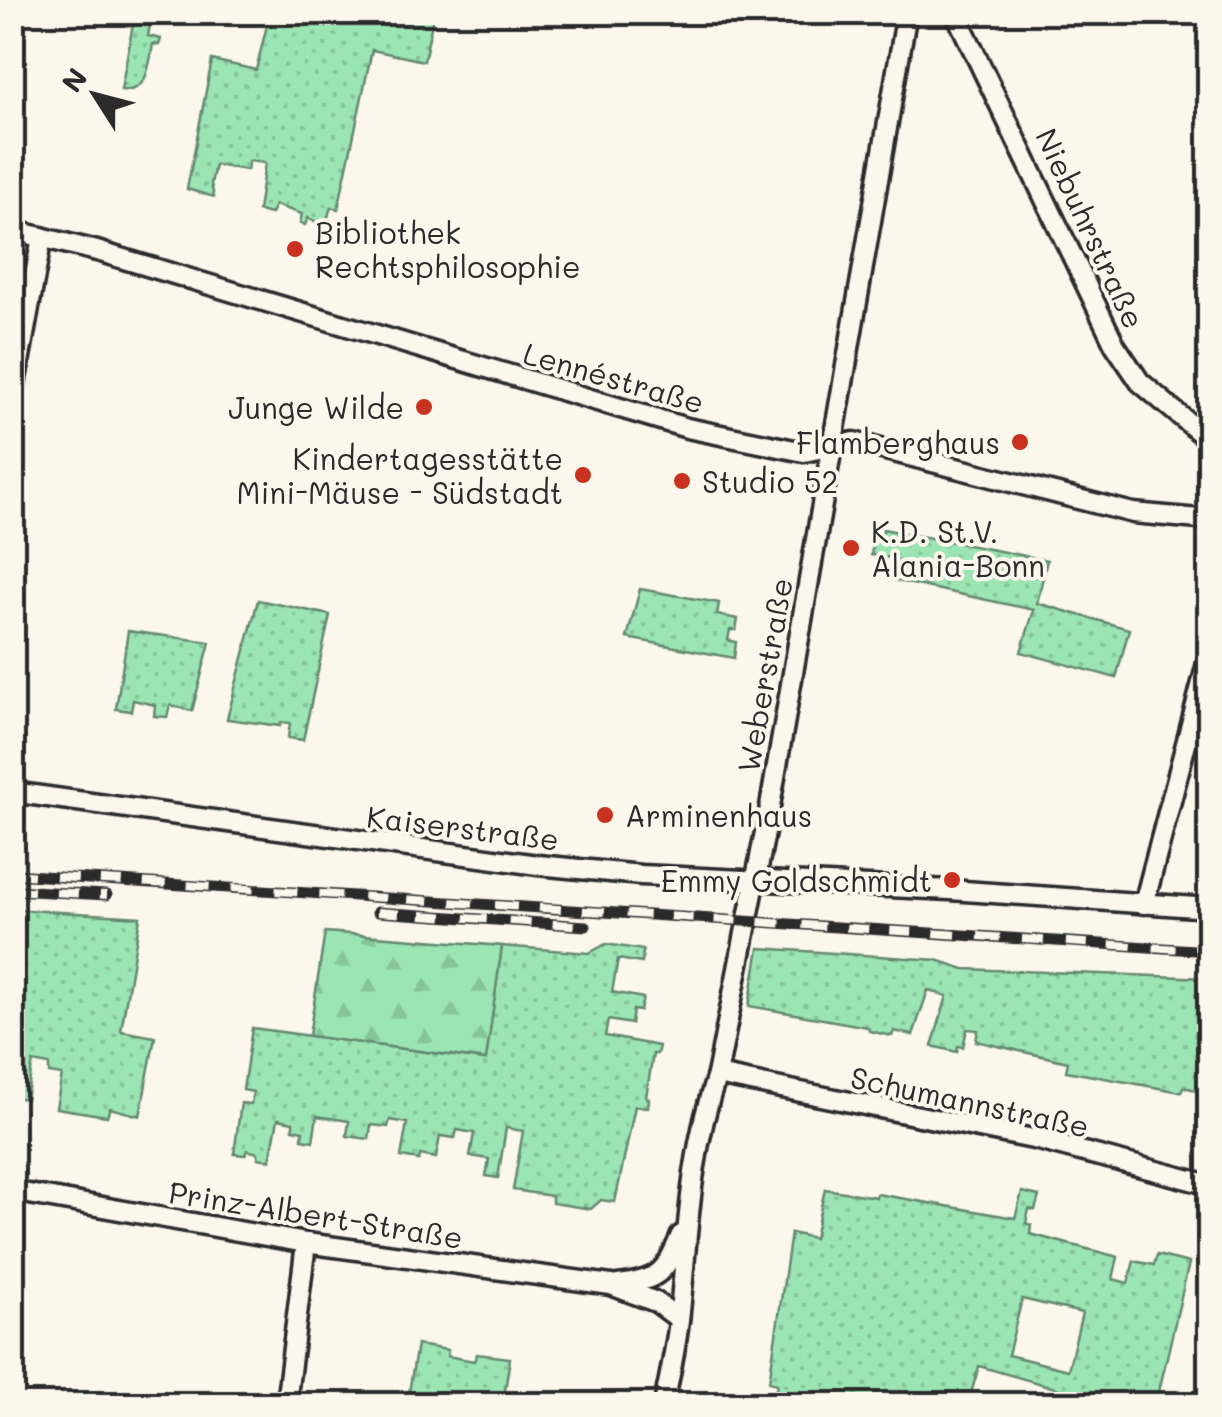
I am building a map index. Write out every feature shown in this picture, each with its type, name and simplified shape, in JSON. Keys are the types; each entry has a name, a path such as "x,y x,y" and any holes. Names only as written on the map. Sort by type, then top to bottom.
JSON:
{"street":[{"name":"Weberstraße","path":"664,1404 679,1319 686,1226 704,1114 717,1075 755,882 907,12"},
{"name":"Niebuhrstraße","path":"955,12 1115,345 1140,382 1210,442"},
{"name":"Lennéstraße","path":"12,230 687,428 804,452 854,442 1133,512 1210,520"},
{"path":"12,401 42,237"},
{"path":"1144,904 1210,652"},
{"name":"Kaiserstraße","path":"12,792 538,865 755,882 950,890 1210,908"},
{"name":"Schumannstraße","path":"717,1075 1038,1140 1210,1185"},
{"name":"Prinz-Albert-Straße","path":"12,1191 306,1243 612,1285 644,1282 658,1275 668,1265 686,1226"},
{"path":"286,1404 306,1243"},
{"name":"Prinz-Albert-Straße","path":"612,1285 656,1302 679,1319"}],"green space":[{"path":"135,13 152,13 148,36 161,39 159,45 153,44 142,83 121,90"},
{"path":"270,13 434,13 424,61 372,50 338,209 331,207 325,226 308,218 305,225 300,223 302,214 275,205 271,214 258,211 265,163 249,161 247,170 215,165 211,184 214,197 187,189 212,60 256,70"},
{"path":"883,529 1047,560 1037,603 1129,629 1116,678 1021,652 1034,610 893,580 897,559 871,555 874,540 881,541"},
{"path":"640,589 719,603 717,615 738,619 728,640 736,642 734,658 627,638"},
{"path":"258,600 330,615 303,740 288,738 290,723 281,722 280,726 227,719"},
{"path":"128,631 210,642 192,711 170,705 167,717 154,716 155,705 133,700 131,711 116,709"},
{"path":"12,909 140,917 121,1031 155,1037 140,1116 110,1108 107,1116 56,1108 62,1075 49,1073 49,1065 33,1062 26,1099 13,1097"},
{"path":"325,932 502,946 486,1060 309,1036"},
{"path":"606,944 643,950 642,963 618,959 612,992 643,998 640,1011 633,1010 631,1024 608,1020 605,1036 659,1046 657,1054 653,1054 648,1107 635,1106 615,1202 601,1200 591,1209 552,1203 552,1196 513,1190 523,1131 506,1128 498,1178 486,1176 489,1159 470,1156 474,1133 457,1130 455,1138 440,1136 436,1158 420,1155 419,1160 401,1157 407,1123 390,1120 388,1127 371,1125 369,1139 347,1136 349,1121 317,1116 313,1141 302,1139 303,1131 293,1129 293,1122 278,1119 270,1160 247,1150 245,1155 234,1154 241,1103 251,1104 253,1092 243,1090 252,1028 485,1060 502,946 589,953"},
{"path":"759,948 937,960 964,969 1209,978 1209,1102 1199,1100 1201,1091 1183,1087 1181,1092 1066,1071 1068,1062 976,1041 978,1030 967,1029 963,1047 958,1046 957,1052 932,1046 947,996 928,990 913,1035 894,1031 892,1036 869,1031 868,1027 749,1006"},
{"path":"825,1189 1015,1218 1022,1192 1039,1196 1035,1210 1029,1209 1026,1223 1031,1225 1030,1234 1118,1257 1113,1279 1128,1283 1134,1261 1154,1265 1157,1255 1189,1263 1156,1404 1110,1404 979,1366 968,1404 773,1404 777,1384 769,1382 791,1233 814,1238","holes":["1022,1299 1082,1313 1068,1370 1008,1355"]},
{"path":"417,1345 448,1350 447,1356 474,1361 477,1354 510,1358 503,1404 407,1404"}],"railway":[{"path":"12,874 1210,951"},
{"path":"12,890 107,895"},
{"path":"377,912 586,926"}],"place":[{"name":"Bibliothek Rechtsphilosophie","path":"295,249"},
{"name":"Junge Wilde","path":"424,407"},
{"name":"Flamberghaus","path":"1020,442"},
{"name":"Kindertagesstätte Mini-Mäuse - Südstadt","path":"583,475"},
{"name":"Studio 52","path":"682,481"},
{"name":"K.D. St.V. Alania-Bonn","path":"851,548"},
{"name":"Arminenhaus","path":"605,815"},
{"name":"Emmy Goldschmidt","path":"952,880"}]}
